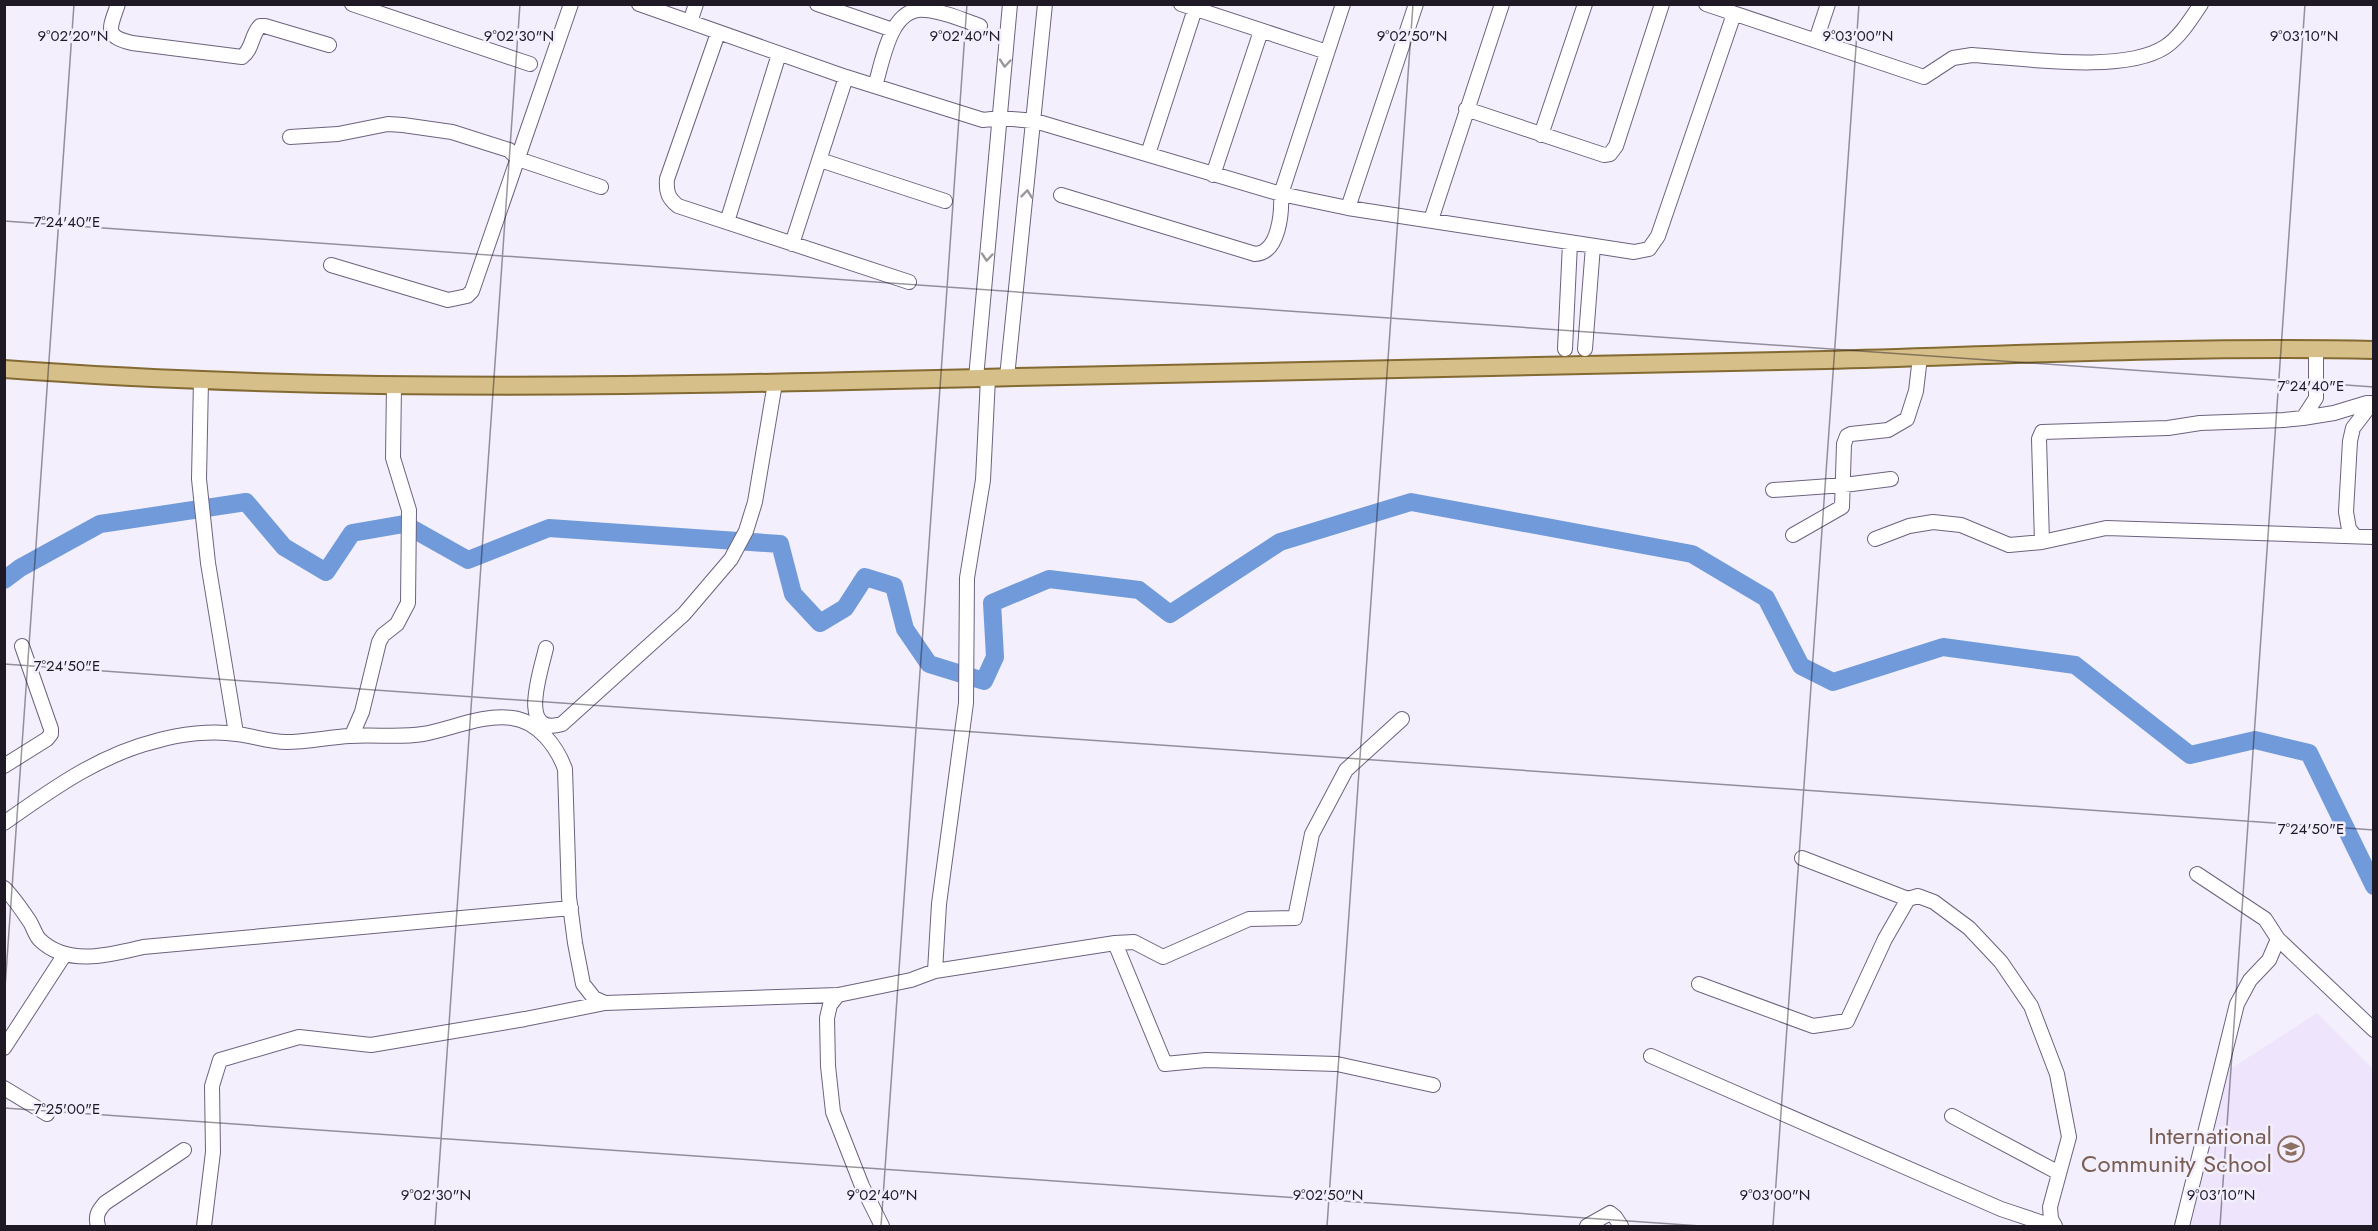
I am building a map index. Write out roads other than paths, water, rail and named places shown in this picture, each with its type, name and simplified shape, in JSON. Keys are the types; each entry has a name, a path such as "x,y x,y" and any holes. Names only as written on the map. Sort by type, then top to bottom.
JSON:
{"main road":[{"path":"4,369 201,380 394,385 650,386 1920,357 2117,350 2373,350"}],"street":[{"path":"118,4 110,29 111,34 117,39 132,43 242,57 248,52 255,31 260,26 265,26 329,45"},
{"path":"352,4 530,64"},
{"path":"331,265 448,300 467,296 472,291 571,4"},
{"path":"639,4 846,77 983,120 999,118 1035,121 1281,194 1348,208 1634,252 1648,249 1658,236 1734,14"},
{"path":"690,22 696,4"},
{"path":"817,4 893,30"},
{"path":"934,971 939,904 966,703 967,578 982,480 982,378 999,118 1010,4"},
{"path":"1007,377 1035,121 1045,4"},
{"path":"1180,4 1327,52"},
{"path":"1061,195 1255,254 1263,254 1269,250 1281,211 1281,194 1343,4"},
{"path":"1348,208 1416,4"},
{"path":"1431,220 1502,4"},
{"path":"1541,135 1585,4"},
{"path":"1466,109 1604,155 1614,151 1662,4"},
{"path":"1706,4 1924,77 1953,58 1972,55 2109,63 2139,58 2165,47 2187,26 2201,4"},
{"path":"1816,40 1828,4"},
{"path":"875,86 893,30 902,17 910,12 927,9 980,26"},
{"path":"1148,154 1195,9"},
{"path":"1214,175 1261,31"},
{"path":"718,33 667,179 666,190 670,199 678,206 909,282"},
{"path":"727,222 779,54"},
{"path":"792,244 846,77"},
{"path":"290,137 338,134 370,127 395,125 452,132 509,150 518,159 601,187"},
{"path":"820,160 945,201"},
{"path":"1564,350 1570,243"},
{"path":"1585,349 1593,246"},
{"path":"2303,418 2316,398 2316,349"},
{"path":"1793,536 1842,507 1844,444 1847,436 1888,430 1907,419 1916,391 1920,357"},
{"path":"201,380 199,479 208,563 236,734"},
{"path":"546,648 534,710 539,721 553,726 562,724 684,614 731,559 746,531 760,478 775,383"},
{"path":"352,735 362,712 379,642 383,635 397,624 408,603 410,510 393,458 394,385"},
{"path":"2042,542 2039,439 2042,432 2168,428 2200,423 2284,420 2334,413 2372,403"},
{"path":"2355,536 2349,529 2346,512 2350,441 2353,428 2372,403"},
{"path":"1773,490 1891,479"},
{"path":"1875,539 1909,526 1934,522 1960,525 2009,545 2042,542 2106,528 2373,537"},
{"path":"4,766 51,734 22,646"},
{"path":"4,823 63,781 122,752 170,738 236,734 262,740 286,742 352,735 393,737 423,734 491,718 514,718 534,726 545,736 560,754 565,769 571,908 583,984 594,998 605,1003"},
{"path":"204,1227 213,1152 212,1086 220,1060 299,1037 371,1045 525,1020 605,1003 838,994 911,980 934,971 1115,943 1134,942 1163,957 1249,919 1295,918 1312,834 1346,770 1402,719"},
{"path":"1802,858 1908,899 1918,896 1934,902 1969,928 2001,962 2031,1006 2057,1074 2069,1137 2050,1207 2054,1227"},
{"path":"2197,874 2265,919 2278,939 2373,1030"},
{"path":"4,888 13,897 39,938 65,954 79,956 103,956 143,947 571,908"},
{"path":"1699,984 1813,1026 1847,1021 1885,939 1908,899"},
{"path":"2182,1227 2237,1004 2250,980 2269,960 2278,939"},
{"path":"1115,943 1165,1064 1206,1060 1337,1064 1433,1085"},
{"path":"4,1048 65,954"},
{"path":"838,994 830,1005 827,1028 833,1112 862,1186 882,1227"},
{"path":"1651,1056 2001,1209 2054,1227"},
{"path":"4,1088 47,1114"},
{"path":"1952,1116 2059,1173"},
{"path":"98,1227 96,1219 98,1211 105,1203 184,1150"},
{"path":"1587,1227 1610,1213 1621,1227"}],"waterway":[{"path":"4,580 20,568 100,524 246,502 284,547 326,572 352,533 404,524 468,560 549,528 780,544 793,594 820,623 845,608 865,577 894,586 905,629 929,664 984,681 995,657 992,603 1049,579 1139,590 1170,614 1280,542 1411,502 1692,554 1766,598 1801,666 1833,682 1943,647 2075,665 2190,755 2255,740 2309,753 2374,886"}],"place":[{"name":"International Community School","path":"2291,1149"}]}
